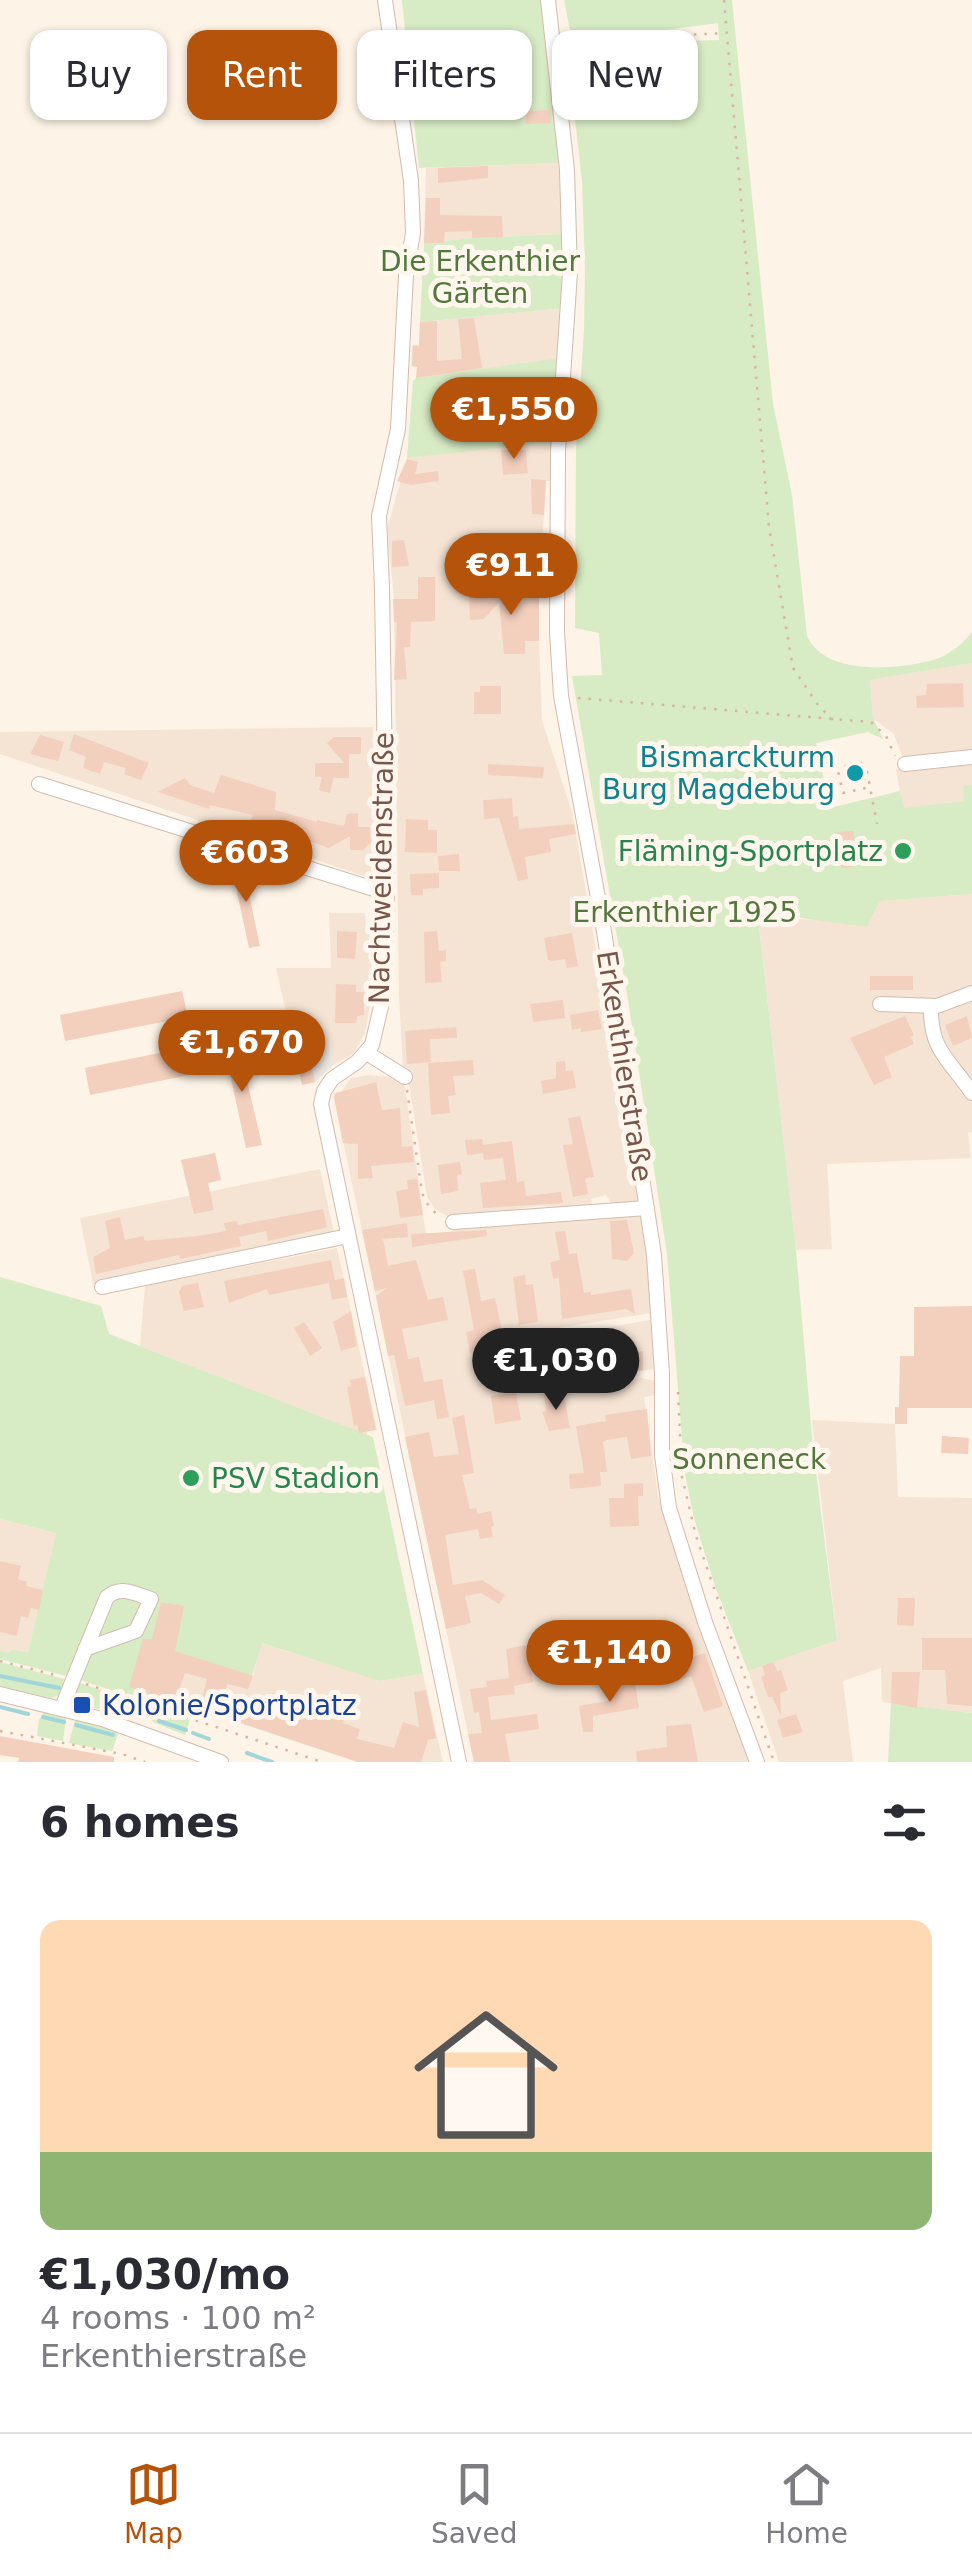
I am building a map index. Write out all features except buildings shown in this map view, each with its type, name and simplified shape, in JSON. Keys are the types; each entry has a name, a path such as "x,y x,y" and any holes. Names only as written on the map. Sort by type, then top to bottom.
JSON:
{"street":[{"name":"Nachtweidenstraße","path":"367,1053 376,1036 383,998 387,893 382,589 377,538 398,429 406,275 413,234 411,180 386,0"},
{"name":"Erkenthierstraße","path":"548,0 552,42"},
{"name":"Erkenthierstraße","path":"561,120 570,273 558,451 557,632 561,696 603,925 647,1208 657,1287 662,1455 669,1508 705,1622 757,1762"},
{"path":"905,764 972,757"},
{"path":"39,784 387,893"},
{"path":"880,1004 931,1007 962,1000 972,993"},
{"path":"931,1007 932,1032 939,1050 972,1093"},
{"path":"405,1077 367,1053 332,1079 321,1104 460,1762"},
{"path":"453,1222 647,1208"},
{"path":"102,1287 348,1236"},
{"path":"62,1708 85,1650 107,1597 114,1590 123,1590 151,1599 136,1631 85,1650"},
{"path":"0,1694 138,1730 221,1762"}],"path":[{"path":"724,0 769,527 793,668 818,706 833,720"},
{"path":"698,34 727,33"},
{"path":"561,696 871,722 886,736 897,760 905,764"},
{"path":"836,762 843,793 870,788"},
{"path":"866,771 878,824"},
{"path":"405,1077 422,1192 441,1218 453,1222"},
{"path":"662,1387 678,1392 682,1477 696,1536 774,1762"},
{"path":"0,1661 73,1680 322,1762"},
{"path":"0,1731 122,1754 145,1762"}],"shaded area":[{"path":"560,163 563,234 424,243 426,168"},
{"path":"564,308 561,359 416,378 417,367 411,366 412,345 419,345 420,322"},
{"path":"553,442 550,481 546,481 538,615 542,721 572,812 639,1197 634,1205 613,1206 606,1195 591,1199 593,1208 537,1206 461,1218 435,1209 427,1197 407,1071 403,1070 394,598 387,530 407,458"},
{"path":"972,663 972,751 923,755 904,761 894,734 873,719 870,680"},
{"path":"373,727 377,876 373,879 0,754 0,732"},
{"path":"972,762 972,785 963,787 965,801 903,809 896,769"},
{"path":"972,894 972,1132 968,1133 971,1158 827,1164 832,1249 796,1250 758,917 842,921 867,927 880,901"},
{"path":"329,913 365,913 366,928 378,928 377,966 365,1033 353,1054 333,1065 326,1029 291,1034 276,968 331,968"},
{"path":"326,1028 333,1065 315,1082 302,1085 291,1034"},
{"path":"351,1078 397,1078 405,1087 426,1235 453,1231 453,1226 635,1213 643,1217 651,1313 539,1331 541,1339 650,1320 654,1369 536,1387 539,1394 641,1378 655,1381 656,1395 644,1397 658,1495 708,1652 750,1762 474,1762 333,1093 341,1092"},
{"path":"320,1169 334,1233 93,1284 80,1218"},
{"path":"337,1248 377,1430 367,1429 367,1435 140,1346 145,1286"},
{"path":"812,1420 895,1424 898,1497 972,1498 972,1713 882,1702 881,1668 843,1681 853,1762 779,1762 748,1671 837,1639"},
{"path":"0,1519 56,1533 28,1654 12,1649 10,1653 0,1651"},
{"path":"261,1643 379,1681 423,1674 443,1762 358,1762 166,1699 178,1671 253,1676"}],"green space":[{"path":"402,0 542,0 552,120 555,120 560,163 419,168 414,120 532,120 532,30 405,30"},
{"path":"564,0 732,0 773,404 792,495 807,636 829,658 845,664 882,667 939,658 972,632 972,663 870,680 873,718 883,739 868,732 816,743 830,808 900,791 904,808 964,801 963,786 972,785 972,894 880,901 867,927 801,918 758,918 837,1640 748,1671 715,1586 685,1474 667,1254 572,676 602,675 599,633 575,628 576,448 585,268 575,120 698,120 698,41 719,40 718,23 666,30 570,30"},
{"name":"Die Erkenthier Gärten","path":"563,234 564,308 420,322 424,243"},
{"name":"Die Erkenthier Gärten","path":"561,359 553,442 407,458 416,378"},
{"name":"PSV Stadion","path":"0,1277 101,1306 109,1334 373,1437 423,1674 379,1681 262,1643 248,1689 178,1671 166,1699 193,1708 190,1717 78,1679 0,1659 0,1651 28,1653 56,1533 0,1519"},
{"path":"0,1662 68,1680 60,1695 51,1698 0,1686"},
{"path":"77,1682 190,1720 185,1735 153,1722 145,1708 135,1704 104,1711 73,1703"},
{"path":"891,1703 972,1713 972,1762 888,1762"},
{"path":"44,1712 66,1718 63,1741 37,1736"},
{"path":"75,1720 115,1731 118,1734 112,1751 69,1743"}],"waterway":[{"path":"0,1676 59,1688"},
{"path":"0,1707 28,1714"},
{"path":"43,1717 64,1722"},
{"path":"159,1721 186,1730"},
{"path":"76,1725 113,1735"},
{"path":"193,1733 209,1739"},
{"path":"247,1753 272,1762"}],"place":[{"name":"Bismarckturm Burg Magdeburg","path":"855,773"},
{"name":"Fläming-Sportplatz","path":"903,851"},
{"name":"PSV Stadion","path":"191,1478"},
{"name":"Kolonie/Sportplatz","path":"82,1705"}],"park label":[{"name":"Erkenthier 1925","path":"685,912"},
{"name":"Sonneneck","path":"749,1459"}]}
